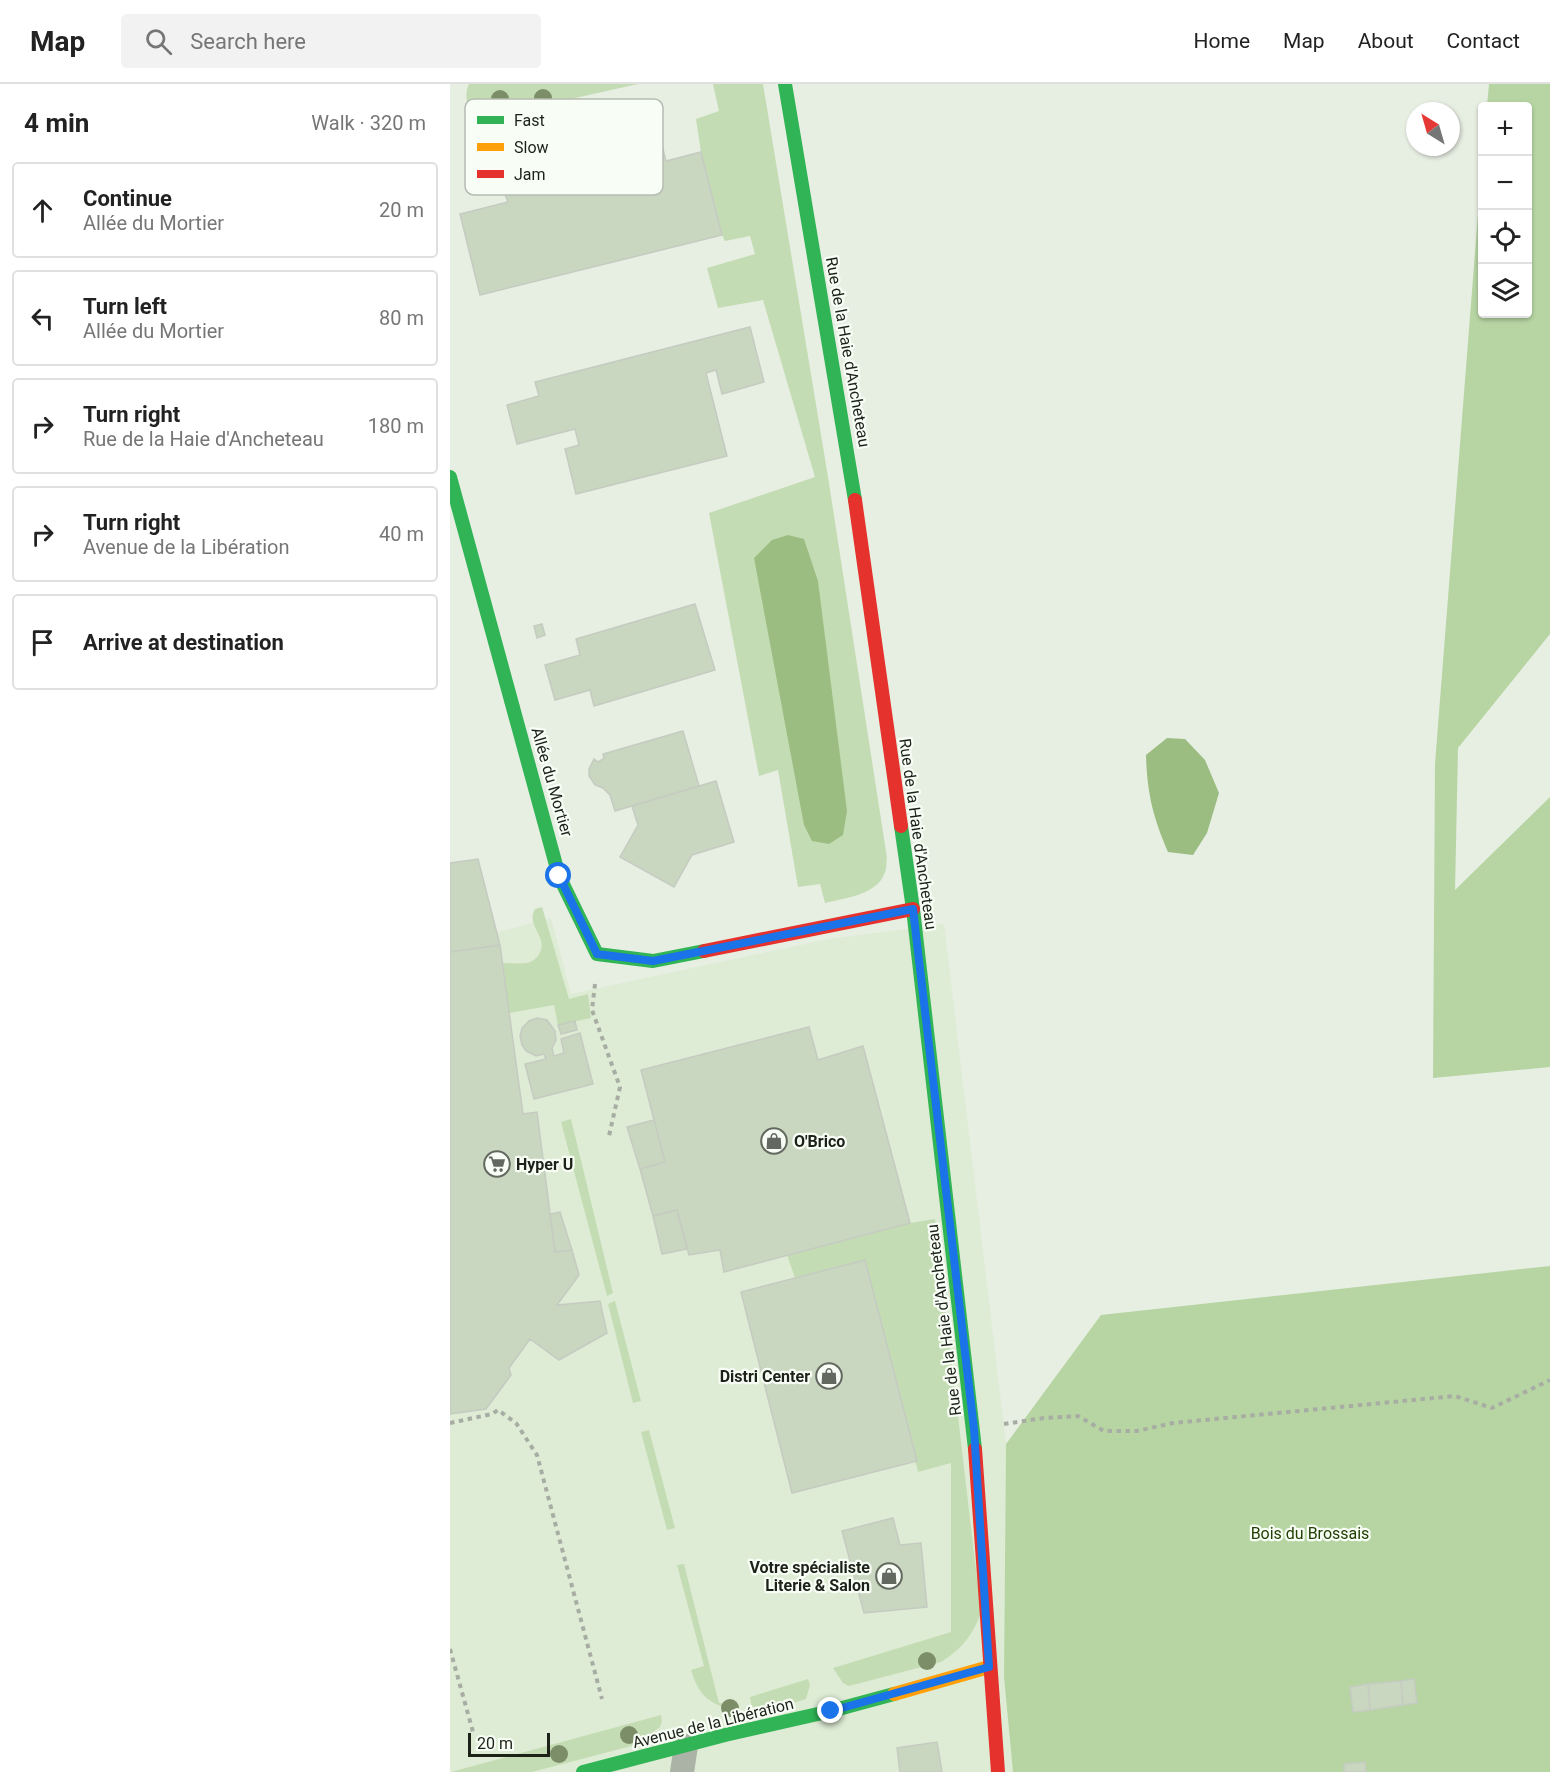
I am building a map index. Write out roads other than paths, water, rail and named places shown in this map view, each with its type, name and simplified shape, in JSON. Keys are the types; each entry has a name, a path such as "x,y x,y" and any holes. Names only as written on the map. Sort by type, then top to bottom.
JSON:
{"street":[{"name":"Rue de la Haie d'Ancheteau","path":"785,84 848,454 913,909 974,1429 998,1772"},
{"name":"Allée du Mortier","path":"450,477 559,876 597,954 653,961 913,909"},
{"name":"Avenue de la Libération","path":"583,1772 831,1711 989,1667"},
{"path":"682,1772 686,1746"}],"place":[{"name":"O'Brico","path":"774,1141"},
{"name":"Hyper U","path":"497,1164"},
{"name":"Distri Center","path":"829,1376"},
{"name":"Votre spécialiste Literie & Salon","path":"889,1576"}],"park label":[{"name":"Bois du Brossais","path":"1310,1533"}]}
